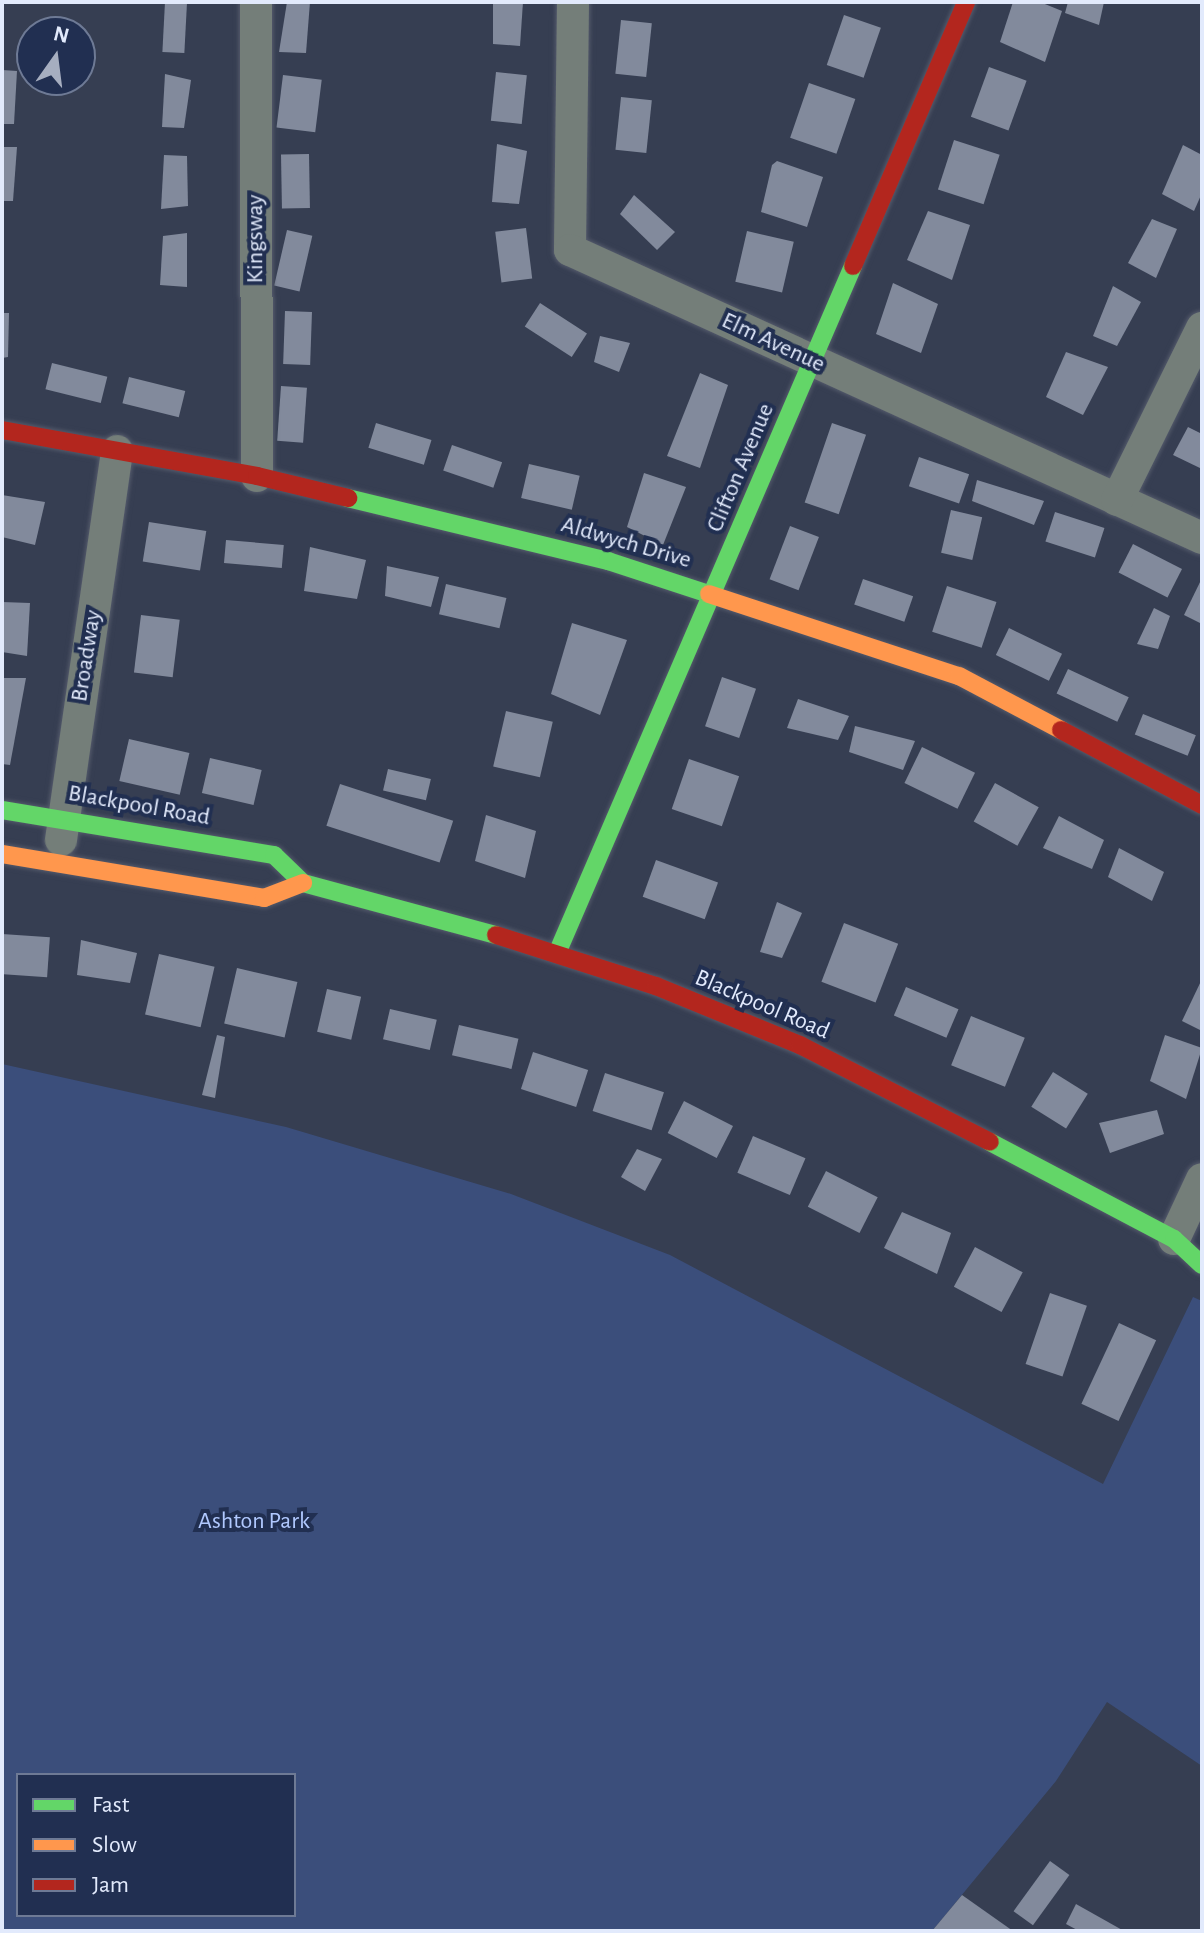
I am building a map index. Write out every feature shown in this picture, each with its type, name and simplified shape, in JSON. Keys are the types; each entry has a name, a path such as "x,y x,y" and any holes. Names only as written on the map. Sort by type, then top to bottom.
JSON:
{"main road":[{"name":"Clifton Avenue","path":"558,951 966,2"},
{"name":"Aldwych Drive","path":"2,430 257,476 608,561 714,594 959,676 1202,805"},
{"name":"Blackpool Road","path":"2,810 64,816 274,855 303,883 558,951 800,1045 1188,1242 1202,1265"},
{"path":"2,854 264,898 303,883"}],"street":[{"name":"Kingsway","path":"256,2 257,476"},
{"name":"Elm Avenue","path":"573,2 570,250 1202,538"},
{"path":"1117,500 1202,328"},
{"name":"Broadway","path":"58,861 117,451"},
{"path":"1188,1242 1202,1179"}],"green space":[{"name":"Ashton Park","path":"2,1064 286,1127 511,1194 670,1255 1103,1484 1193,1297 1202,1301 1202,1766 1107,1702 1056,1781 932,1931 2,1931"}],"building":[{"path":"165,2 187,3 184,53 162,52"},
{"path":"287,2 310,2 306,53 279,52"},
{"path":"493,2 523,2 520,46 493,44"},
{"path":"1013,2 1040,2 1062,11 1045,62 1000,42"},
{"path":"1068,2 1104,2 1099,25 1065,13"},
{"path":"844,15 881,28 864,78 827,65"},
{"path":"621,20 652,23 646,77 615,74"},
{"path":"989,67 1027,81 1008,130 971,117"},
{"path":"2,70 16,71 14,124 2,124"},
{"path":"496,72 527,75 522,124 491,121"},
{"path":"165,74 191,80 184,128 162,127"},
{"path":"283,75 322,80 315,132 277,128"},
{"path":"809,83 855,99 836,154 790,138"},
{"path":"621,97 652,100 646,153 615,150"},
{"path":"954,140 1000,155 984,204 938,189"},
{"path":"497,144 527,151 519,204 492,202"},
{"path":"1183,145 1202,155 1202,193 1194,211 1162,194"},
{"path":"2,147 17,147 13,201 2,201"},
{"path":"281,154 309,154 310,208 282,208"},
{"path":"164,155 187,156 188,206 161,209"},
{"path":"777,161 823,177 807,227 761,212 772,165"},
{"path":"634,195 675,232 657,250 620,214"},
{"path":"928,211 970,225 952,280 907,260"},
{"path":"1152,219 1177,229 1156,278 1128,263"},
{"path":"526,228 532,279 501,282 495,232"},
{"path":"287,230 312,236 300,291 274,286"},
{"path":"747,231 794,242 782,292 735,282"},
{"path":"187,233 187,287 160,285 163,236"},
{"path":"893,283 938,304 921,353 876,334"},
{"path":"1113,286 1141,302 1117,346 1093,336"},
{"path":"540,303 587,333 572,357 525,326"},
{"path":"285,311 312,312 310,365 283,364"},
{"path":"2,313 9,313 8,357 2,358"},
{"path":"600,336 630,343 619,372 594,362"},
{"path":"1066,352 1108,367 1083,415 1046,397"},
{"path":"52,363 107,377 101,403 45,389"},
{"path":"700,373 728,385 700,468 667,456"},
{"path":"129,377 185,391 179,417 122,403"},
{"path":"281,386 307,388 303,443 277,441"},
{"path":"376,423 431,440 424,465 368,448"},
{"path":"832,423 866,435 839,514 805,502"},
{"path":"1188,427 1202,434 1202,469 1173,455"},
{"path":"452,445 502,462 493,488 443,471"},
{"path":"919,457 969,474 959,504 909,486"},
{"path":"529,464 580,476 572,510 521,498"},
{"path":"644,473 686,487 663,545 627,527"},
{"path":"977,480 1044,501 1034,525 972,501"},
{"path":"2,495 45,502 35,545 2,537"},
{"path":"951,510 982,517 972,560 941,553"},
{"path":"1055,512 1104,528 1095,558 1045,541"},
{"path":"149,522 206,531 200,571 143,562"},
{"path":"790,526 819,537 799,590 770,579"},
{"path":"226,540 284,545 282,568 224,563"},
{"path":"1133,544 1182,569 1167,597 1118,573"},
{"path":"310,547 366,560 357,599 304,591"},
{"path":"387,566 439,577 431,607 385,596"},
{"path":"1202,578 1202,624 1184,615"},
{"path":"863,579 913,596 904,622 854,605"},
{"path":"446,584 506,598 499,628 439,614"},
{"path":"947,586 996,602 982,648 932,632"},
{"path":"2,602 30,603 27,656 2,652"},
{"path":"1154,608 1170,616 1158,649 1137,644"},
{"path":"141,615 180,620 173,677 134,673"},
{"path":"572,623 627,640 600,715 551,694"},
{"path":"1009,628 1062,654 1049,681 996,655"},
{"path":"1068,669 1129,697 1117,722 1057,693"},
{"path":"722,677 756,689 739,738 705,726"},
{"path":"4,678 26,678 10,765 2,764"},
{"path":"798,699 849,716 838,740 787,728"},
{"path":"506,711 553,722 540,777 493,767"},
{"path":"1143,714 1196,735 1188,756 1135,734"},
{"path":"855,726 915,741 903,770 849,752"},
{"path":"129,739 189,753 180,795 119,781"},
{"path":"922,747 975,773 957,809 904,783"},
{"path":"210,758 262,770 254,805 202,793"},
{"path":"689,759 739,776 722,826 672,809"},
{"path":"388,769 431,779 426,800 383,790"},
{"path":"995,783 1039,807 1017,846 974,821"},
{"path":"340,784 453,821 440,863 326,826"},
{"path":"486,815 536,831 525,878 475,861"},
{"path":"1059,816 1104,840 1092,869 1043,848"},
{"path":"1119,848 1164,872 1152,901 1108,877"},
{"path":"656,860 718,883 705,919 643,897"},
{"path":"777,902 802,913 782,958 760,952"},
{"path":"844,923 898,944 876,1003 821,982"},
{"path":"2,934 50,937 47,977 2,974"},
{"path":"81,940 137,953 130,983 77,975"},
{"path":"159,954 215,967 201,1027 145,1014"},
{"path":"237,968 297,982 285,1037 224,1024"},
{"path":"1202,979 1202,1031 1182,1021"},
{"path":"906,987 958,1009 946,1038 894,1016"},
{"path":"327,989 361,997 351,1040 317,1032"},
{"path":"390,1009 437,1020 430,1050 383,1039"},
{"path":"971,1016 1025,1038 1005,1087 951,1065"},
{"path":"459,1025 518,1039 511,1069 452,1055"},
{"path":"217,1035 225,1037 215,1098 202,1095"},
{"path":"1165,1035 1202,1048 1186,1099 1150,1081"},
{"path":"533,1052 588,1070 576,1107 521,1089"},
{"path":"1053,1072 1088,1094 1066,1128 1031,1107"},
{"path":"605,1073 664,1092 652,1130 593,1111"},
{"path":"684,1101 733,1126 717,1158 668,1133"},
{"path":"1157,1110 1164,1134 1110,1153 1099,1123"},
{"path":"753,1136 805,1158 790,1195 737,1173"},
{"path":"637,1149 662,1159 645,1191 621,1177"},
{"path":"826,1171 878,1197 860,1233 808,1207"},
{"path":"902,1212 951,1233 937,1274 884,1248"},
{"path":"975,1247 1023,1272 1002,1312 954,1287"},
{"path":"1050,1293 1087,1306 1062,1377 1026,1364"},
{"path":"1119,1323 1156,1340 1119,1421 1081,1404"},
{"path":"1050,1861 1069,1875 1033,1925 1014,1911"},
{"path":"962,1895 1013,1931 932,1931"},
{"path":"1076,1904 1124,1931 1079,1931 1066,1924"}],"traffic: fast":[{"path":"558,951 853,266"},
{"path":"348,498 608,561 709,594"},
{"path":"2,810 274,855 303,883 496,935"},
{"path":"990,1142 1174,1239 1202,1265"}],"traffic: slow":[{"path":"709,594 959,676 1061,730"},
{"path":"2,854 264,898 303,883"}],"traffic: jam":[{"path":"853,266 966,2"},
{"path":"2,430 257,476 348,498"},
{"path":"1061,730 1202,805"},
{"path":"496,935 656,986 800,1045 990,1142"}]}
